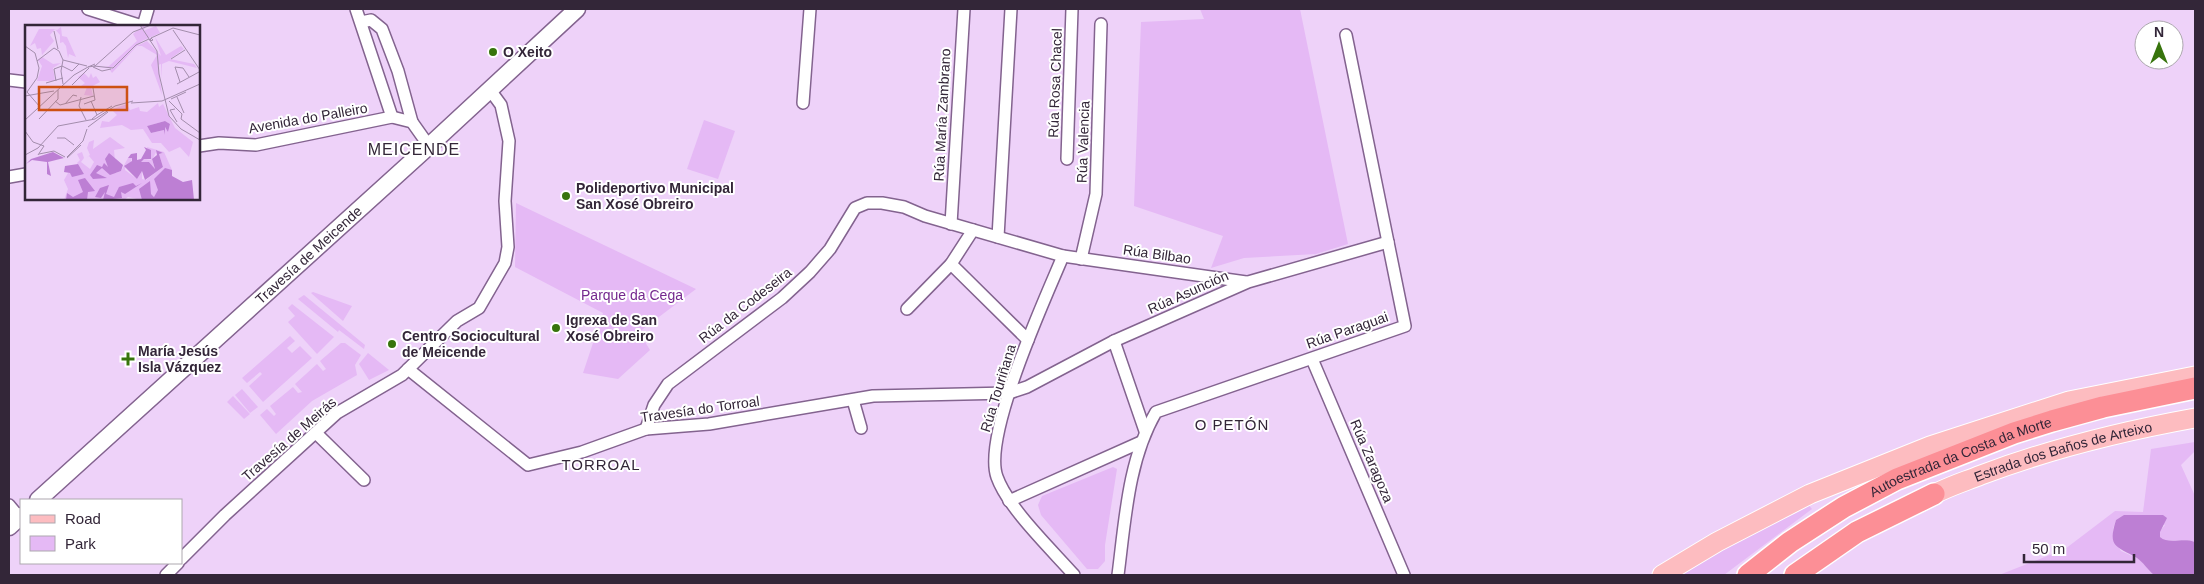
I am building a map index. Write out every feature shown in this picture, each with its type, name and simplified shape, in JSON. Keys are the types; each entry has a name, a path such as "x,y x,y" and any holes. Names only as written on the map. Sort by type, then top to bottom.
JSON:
{"highway":[{"name":"Autoestrada da Costa da Morte","path":"1748,575 1790,542 1844,507 1897,479 2052,420 2103,407 2195,388"},
{"name":"Autoestrada da Costa da Morte","path":"1795,575 1857,532 1934,494"}],"main road":[{"name":"Travesía de Meicende","path":"39,499 429,146 577,9"},
{"path":"1662,575 1718,542 1810,494 1930,446 2069,401 2195,376"},
{"name":"Estrada dos Baños de Arteixo","path":"1813,575 1859,542 1934,494 2008,465 2088,441 2195,418"}],"street":[{"path":"88,9 139,25"},
{"path":"142,25 148,9"},
{"path":"356,9 392,117 412,122"},
{"path":"803,103 810,9"},
{"name":"Rúa María Zambrano","path":"951,224 964,9"},
{"path":"998,238 1011,9"},
{"name":"Rúa Rosa Chacel","path":"1067,159 1072,9"},
{"path":"361,22 371,20 382,29 398,71 412,122 429,146"},
{"name":"Rúa Valencia","path":"1081,259 1096,194 1101,24"},
{"name":"Rúa Paraguai","path":"1118,575 1132,478 1145,431 1156,412 1405,326 1346,35"},
{"path":"9,80 25,82"},
{"name":"Travesía de Meirás","path":"182,559 225,515 337,414 402,376 456,321 479,308 505,262 508,247 505,201 509,141 501,104 490,90"},
{"name":"Avenida do Palleiro","path":"200,146 219,143 256,145 392,117"},
{"path":"9,177 25,174"},
{"name":"Rúa da Codeseira","path":"646,429 654,405 668,384 782,298 810,272 830,249 855,208 867,203 897,206 951,224"},
{"path":"951,224 1062,256"},
{"path":"907,308 951,264 973,230"},
{"name":"Rúa Asunción","path":"1009,392 1027,387 1114,341 1248,282 1388,242"},
{"name":"Rúa Bilbao","path":"1062,256 1248,282"},
{"name":"Rúa Touriñana","path":"1062,256 1009,392 995,449 996,475 1009,501 1074,575"},
{"path":"951,264 1028,340"},
{"path":"1114,341 1145,431"},
{"name":"Rúa Zaragoza","path":"1312,359 1404,575"},
{"name":"Travesía do Torroal","path":"408,369 528,465 582,452 646,429 709,424 873,396 1009,392"},
{"path":"853,400 860,428"},
{"path":"316,433 364,480"},
{"path":"1009,501 1141,442"},
{"path":"166,575 177,564"}],"green space":[{"path":"1200,9 1300,9 1348,244 1316,254 1244,258 1211,268 1223,236 1134,206 1141,22 1204,19"},
{"path":"704,120 735,131 718,179 687,169"},
{"name":"Parque da Cega","path":"516,203 696,289 639,332 650,350 618,379 583,373 603,313 515,267"},
{"path":"313,292 352,306 343,321 311,293"},
{"path":"304,295 365,345 364,349 339,330 338,332 298,299"},
{"path":"292,304 334,337 317,354 288,322 295,316 288,308"},
{"path":"290,336 295,341 287,348 292,353 300,346 312,358 263,402 249,386 262,374 260,372 247,383 242,378"},
{"path":"341,343 345,343 361,355 355,365 357,375 312,401 276,434 260,415 267,409 274,416 276,414 270,406 293,387 298,393 302,392 295,384 317,364 323,371 326,369 320,361"},
{"path":"368,353 389,370 369,380 359,364"},
{"path":"242,389 258,407 250,413 235,395"},
{"path":"233,396 250,414 244,419 227,402"},
{"path":"2195,442 2195,451 2181,465 2195,496 2195,542 2188,540 2164,541 2160,537 2159,532 2165,525 2141,516 2122,517 2116,520 2113,529 2113,538 2121,551 2139,559 2154,575 1999,575 2065,549 2115,511 2143,512 2151,449"},
{"path":"1113,467 1117,469 1105,545 1105,561 1098,569 1087,569 1041,515 1038,505 1042,496"},
{"path":"1808,504 1812,509 1724,575 1675,575 1758,528"}],"shaded area":[{"path":"2124,515 2163,515 2167,518 2160,532 2160,537 2172,541 2186,540 2195,542 2195,575 2154,575 2139,560 2119,548 2113,541 2113,529 2116,520"}],"place":[{"name":"O Xeito","path":"493,52"},
{"name":"Polideportivo Municipal San Xosé Obreiro","path":"566,196"},
{"name":"Igrexa de San Xosé Obreiro","path":"556,328"},
{"name":"Centro Sociocultural de Meicende","path":"392,344"},
{"name":"María Jesús Isla Vázquez","path":"128,359"}],"district":[{"name":"MEICENDE","path":"414,149"},
{"name":"O PETÓN","path":"1232,425"},
{"name":"TORROAL","path":"601,465"}]}
